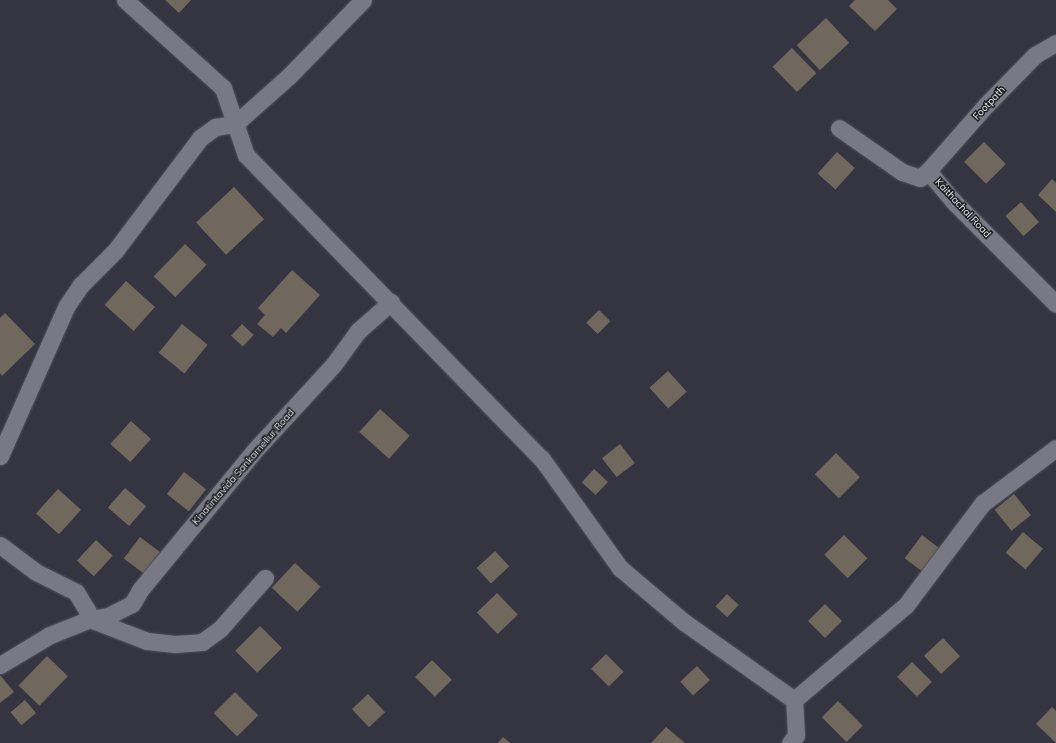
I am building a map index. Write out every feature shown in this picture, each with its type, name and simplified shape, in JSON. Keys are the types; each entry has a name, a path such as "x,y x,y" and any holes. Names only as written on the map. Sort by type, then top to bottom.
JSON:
{"street":[{"path":"125,0 223,88 246,155 391,302 542,459 620,568 684,622 794,700"},
{"path":"0,456 66,307 81,285 115,251 200,138 215,126 235,124 289,76 363,0"},
{"name":"Footpath","path":"928,172 986,104 1029,60 1056,43"},
{"name":"Kaithachal Road","path":"839,128 902,172 920,178 928,172 954,202 1056,304"},
{"name":"Kinatintavida Sankarnellur Road","path":"0,665 50,635 90,620 108,616 132,604 140,590 254,451 334,364 358,331 391,302"},
{"path":"794,700 906,605 984,503 1056,448"},
{"path":"0,545 36,572 76,592 87,610 90,620 147,640 175,644 202,642 220,629 265,578"},
{"path":"794,700 796,740"}],"building":[{"path":"165,0 191,0 179,13"},
{"path":"855,0 888,0 897,9 875,31 849,6"},
{"path":"826,18 849,43 820,70 797,45"},
{"path":"792,48 816,73 797,92 773,67"},
{"path":"984,142 1006,164 986,184 964,162"},
{"path":"837,152 855,168 835,190 818,174"},
{"path":"1052,179 1056,183 1056,212 1038,195"},
{"path":"234,187 264,219 226,255 196,222"},
{"path":"1021,202 1039,222 1023,236 1005,216"},
{"path":"185,244 207,265 175,297 154,276"},
{"path":"292,270 320,295 286,333 281,328 273,337 257,324 265,315 258,308"},
{"path":"126,281 155,307 134,331 105,305"},
{"path":"599,310 610,321 598,334 586,323"},
{"path":"5,313 35,344 2,376 0,373 0,318"},
{"path":"182,324 208,345 184,374 159,353"},
{"path":"242,324 254,335 243,347 231,336"},
{"path":"668,371 687,392 668,409 649,388"},
{"path":"380,409 410,436 389,459 359,432"},
{"path":"131,421 151,439 130,462 110,444"},
{"path":"620,444 635,463 617,477 602,458"},
{"path":"836,453 860,477 839,498 815,474"},
{"path":"594,469 608,482 596,495 582,482"},
{"path":"184,472 206,489 189,511 167,494"},
{"path":"125,488 146,506 129,526 108,508"},
{"path":"58,489 81,510 59,534 36,514"},
{"path":"1014,494 1031,515 1012,531 995,510"},
{"path":"1023,532 1043,549 1026,569 1006,553"},
{"path":"844,535 867,558 848,578 824,555"},
{"path":"922,535 939,548 921,571 905,558"},
{"path":"140,537 160,552 144,574 124,559"},
{"path":"96,540 113,556 94,576 77,560"},
{"path":"495,551 509,566 491,583 477,568"},
{"path":"295,563 321,587 297,612 272,588"},
{"path":"497,593 518,615 498,634 477,612"},
{"path":"727,594 739,605 727,617 715,606"},
{"path":"825,604 842,621 825,638 808,621"},
{"path":"260,626 282,648 257,673 235,651"},
{"path":"943,638 960,656 941,674 924,656"},
{"path":"606,654 624,672 609,687 591,669"},
{"path":"47,656 68,676 39,706 19,685"},
{"path":"432,660 452,680 435,697 415,677"},
{"path":"912,662 932,682 917,697 897,677"},
{"path":"697,666 710,680 693,696 680,682"},
{"path":"0,675 14,692 0,703"},
{"path":"235,692 258,715 237,737 214,713"},
{"path":"368,694 385,712 369,727 352,709"},
{"path":"25,700 36,713 21,725 10,712"},
{"path":"838,701 863,726 846,742 822,717"},
{"path":"1052,707 1056,711 1056,743 1036,724"},
{"path":"666,727 685,743 651,743"},
{"path":"503,737 510,743 498,743"}]}
